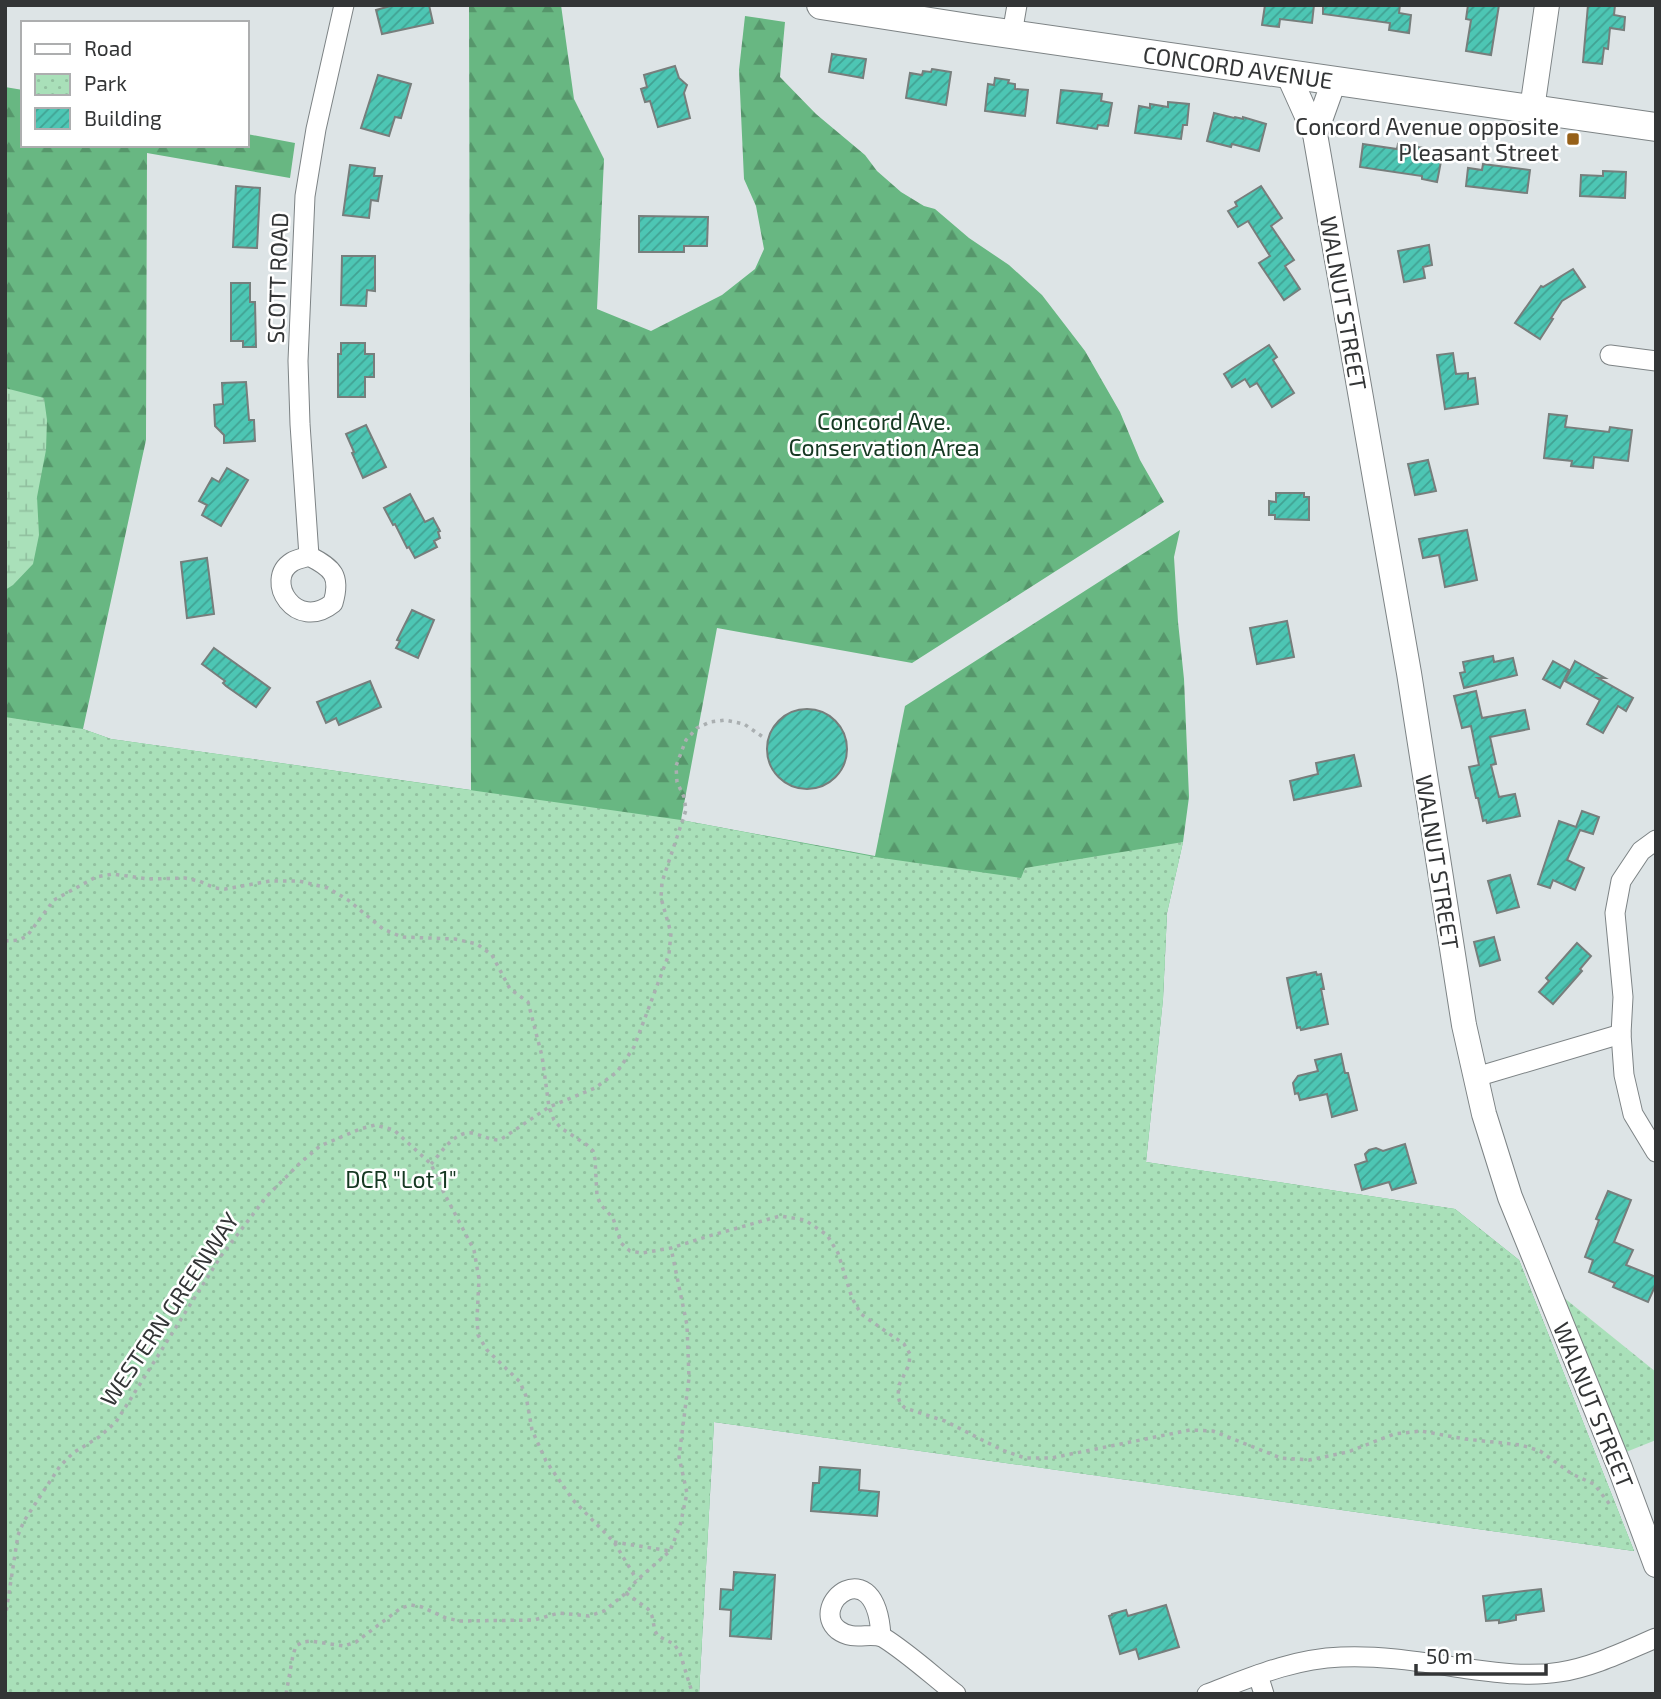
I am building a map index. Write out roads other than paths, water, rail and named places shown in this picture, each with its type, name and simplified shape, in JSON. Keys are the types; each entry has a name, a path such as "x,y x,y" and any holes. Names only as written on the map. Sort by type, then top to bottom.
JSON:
{"main road":[{"name":"CONCORD AVENUE","path":"821,5 1656,127"}],"street":[{"name":"SCOTT ROAD","path":"309,556 298,361 305,196 316,129 344,5"},
{"path":"1012,34 1017,5"},
{"path":"1532,109 1547,5"},
{"name":"WALNUT STREET","path":"1288,74 1315,134 1409,673 1463,1020 1476,1077 1510,1197 1620,1468 1656,1565"},
{"name":"WALNUT STREET","path":"1315,134 1334,81"},
{"path":"1610,355 1656,361"},
{"path":"1656,840 1641,851 1621,881 1616,917 1623,998 1621,1034 1624,1075 1633,1114 1656,1152"},
{"path":"1476,1077 1621,1034"},
{"path":"881,1636 956,1694"},
{"path":"1207,1694 1283,1666 1311,1660 1369,1657 1493,1672 1559,1672 1587,1666 1656,1638"},
{"path":"1258,1675 1264,1694"}],"place":[{"name":"Concord Avenue opposite Pleasant Street","path":"1573,139"}],"park label":[{"name":"Concord Ave. Conservation Area","path":"884,434"},
{"name":"DCR \"Lot 1\"","path":"401,1179"}]}
